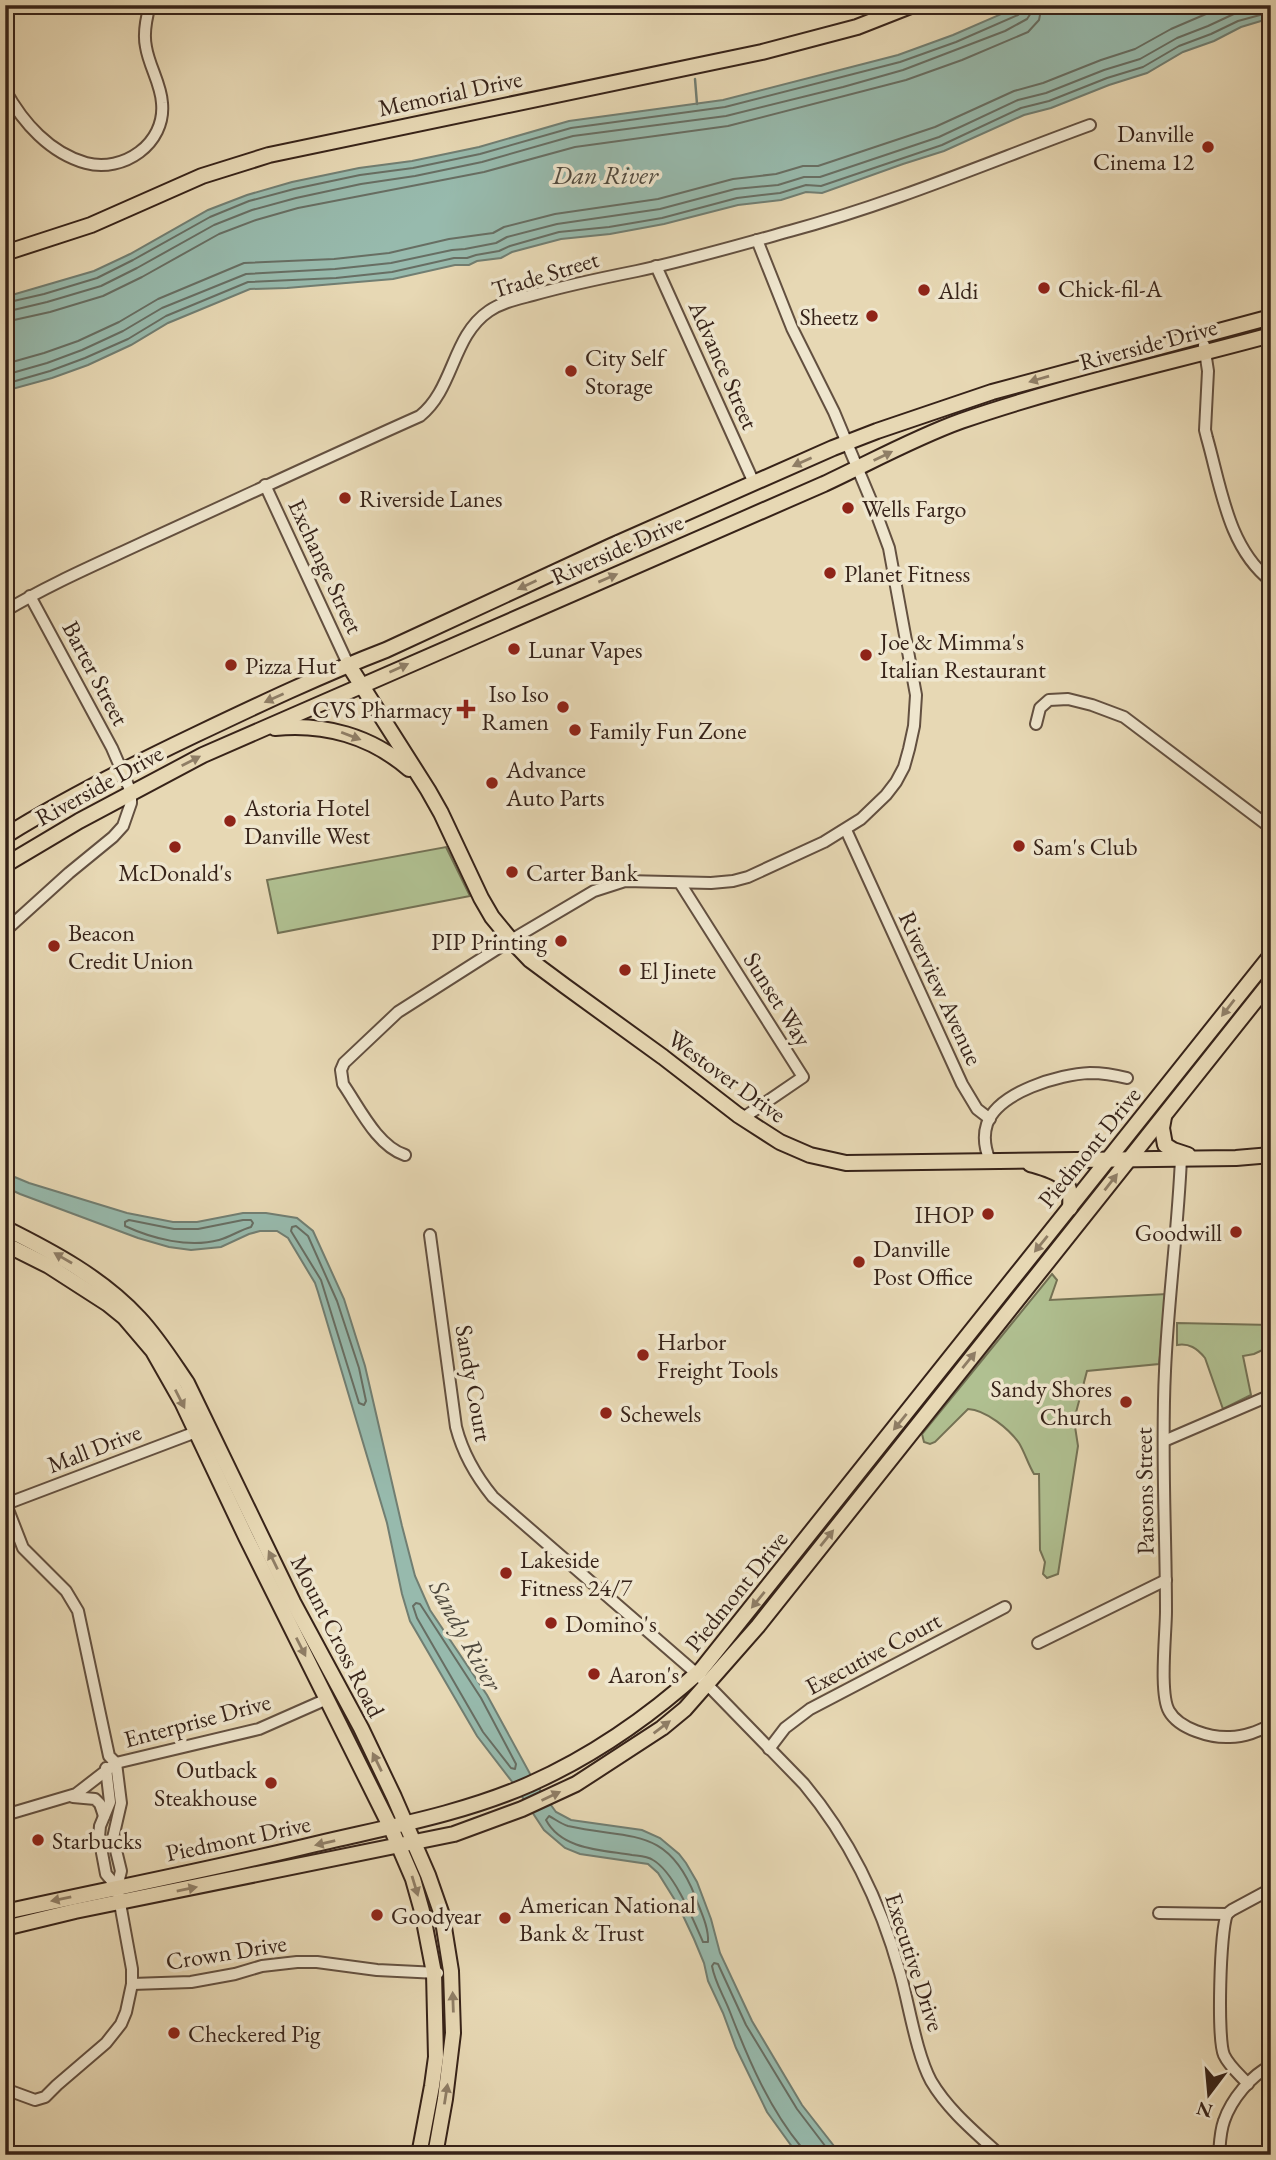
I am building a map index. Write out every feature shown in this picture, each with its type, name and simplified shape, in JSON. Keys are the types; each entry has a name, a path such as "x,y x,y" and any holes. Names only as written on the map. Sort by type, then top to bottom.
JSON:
{"main road":[{"name":"Memorial Drive","path":"5,253 91,225 202,176 269,155 762,52 847,30 913,5"},
{"name":"Riverside Drive","path":"5,836 122,771 348,664 386,650 846,443 992,392 1271,317"},
{"name":"Riverside Drive","path":"5,865 131,792 203,755 960,422 1047,395 1271,335"},
{"name":"Westover Drive","path":"348,664 441,813 492,917 511,940 539,967 743,1118 793,1149 832,1161 879,1164 1271,1155"},
{"path":"260,730 299,726 350,734 386,753 418,778"},
{"name":"Piedmont Drive","path":"5,1928 454,1833 552,1796 606,1766 662,1728 685,1709 702,1680 1271,955"},
{"name":"Piedmont Drive","path":"5,1912 280,1854 481,1803 530,1784 588,1754 635,1726 702,1680 758,1626 1271,981"},
{"path":"1165,1114 1162,1128 1165,1144 1173,1150 1199,1158"},
{"path":"1016,1160 1058,1173 1069,1187 1070,1208"},
{"name":"Mount Cross Road","path":"5,1228 71,1263 118,1298 140,1318 180,1373 194,1396 293,1602 364,1735 406,1824 406,1844 434,1973 436,2057 419,2155"},
{"name":"Mount Cross Road","path":"5,1244 83,1286 124,1317 153,1351 182,1402 391,1828 406,1844 442,1915 452,1971 453,2043 435,2155"}],"street":[{"path":"5,90 41,138 62,153 98,165 117,164 129,159 147,146 161,115 162,104 145,46 150,5"},
{"name":"Trade Street","path":"5,611 30,596 265,485 421,416 439,396 473,326 503,304 575,282 757,240 892,200 1090,125"},
{"path":"405,1155 393,1150 382,1140 343,1084 341,1070 344,1063 376,1032 415,1000 511,940 608,885 625,881 711,883 748,877 846,830 873,809 896,782 904,767 916,710 916,695 889,548 834,412 792,328 757,240"},
{"name":"Advance Street","path":"656,265 754,483"},
{"path":"1201,336 1208,371 1205,430 1210,450 1235,536 1249,559 1271,581"},
{"name":"Exchange Street","path":"265,485 348,664"},
{"name":"Barter Street","path":"30,596 87,701 131,792"},
{"path":"1036,723 1040,708 1049,701 1068,699 1125,717 1271,828"},
{"path":"5,931 116,834 128,816 131,792"},
{"name":"Riverview Avenue","path":"846,830 962,1084 977,1109 990,1119"},
{"name":"Sunset Way","path":"680,883 803,1077 743,1118"},
{"path":"990,1161 985,1141 990,1119 1008,1100 1055,1079 1088,1073 1127,1078"},
{"name":"Parsons Street","path":"1181,1158 1179,1212 1165,1368 1164,1698 1170,1713 1182,1724 1198,1731 1228,1738 1271,1725"},
{"name":"Sandy Court","path":"430,1235 456,1427 472,1467 493,1496 702,1680"},
{"path":"1164,1441 1271,1395"},
{"name":"Mall Drive","path":"6,1503 196,1432"},
{"path":"5,2089 29,2098 45,2097 111,2037 126,2012 132,1984 132,1969 117,1887 121,1871 113,1836 121,1798 78,1611 66,1591 25,1550 17,1536 6,1503"},
{"path":"1038,1643 1166,1580"},
{"name":"Executive Court","path":"769,1749 785,1728 810,1709 1004,1607"},
{"name":"Executive Drive","path":"702,1680 818,1801 856,1860 888,1932 923,2062 930,2078 958,2116 1000,2155"},
{"name":"Enterprise Drive","path":"113,1760 259,1729 327,1699"},
{"path":"5,1815 70,1797 86,1788 113,1760"},
{"path":"104,1771 110,1803 99,1833 100,1847 106,1874 117,1887"},
{"path":"70,1797 95,1799 104,1816"},
{"path":"1248,2084 1227,2060 1221,2044 1224,1922 1232,1910 1271,1889"},
{"path":"1159,1913 1227,1914"},
{"name":"Crown Drive","path":"132,1984 191,1982 269,1965 297,1962 434,1973 452,1971"},
{"path":"1219,2155 1220,2134 1229,2109 1248,2084 1271,2066"}],"green space":[{"path":"446,847 470,896 278,933 267,880"},
{"path":"1052,1274 1057,1280 1050,1300 1167,1294 1159,1364 1087,1371 1074,1420 1078,1446 1058,1574 1047,1578 1043,1574 1045,1562 1040,1550 1039,1474 1034,1474 1015,1438 989,1417 968,1409 935,1442 924,1442 922,1434"},
{"path":"1177,1323 1271,1325 1271,1346 1243,1356 1251,1395 1223,1409 1205,1358 1192,1347 1177,1345"}],"water":[{"name":"Dan River","path":"1022,5 1271,5 1271,18 1241,27 1214,41 1183,52 1147,73 1051,108 1024,115 944,151 822,193 806,192 781,200 738,205 664,224 610,234 561,239 512,252 501,258 393,279 250,289 168,323 131,345 88,365 5,391 5,297 94,271 208,210 247,195 359,168 412,161 479,147 569,121 723,100 898,55"},
{"path":"5,1173 127,1213 173,1222 197,1222 243,1213 266,1213 297,1218 313,1231 344,1299 365,1366 415,1576 430,1610 487,1695 535,1783 556,1812 571,1820 642,1830 660,1838 686,1863 697,1882 711,1919 720,1953 752,2021 802,2105 841,2155 798,2155 767,2112 736,2048 694,1939 678,1905 658,1873 648,1864 580,1854 565,1848 544,1830 477,1736 410,1621 387,1523 318,1292 288,1238 277,1231 260,1231 221,1247 191,1250 169,1247 20,1194 5,1187"}],"waterway":[{"path":"695,79 697,104"}],"place":[{"name":"Danville Cinema 12","path":"1208,147"},
{"name":"Chick-fil-A","path":"1044,288"},
{"name":"Aldi","path":"924,290"},
{"name":"Sheetz","path":"872,316"},
{"name":"City Self Storage","path":"571,371"},
{"name":"Riverside Lanes","path":"345,498"},
{"name":"Wells Fargo","path":"848,508"},
{"name":"Planet Fitness","path":"830,573"},
{"name":"Lunar Vapes","path":"514,649"},
{"name":"Joe & Mimma's Italian Restaurant","path":"866,655"},
{"name":"Pizza Hut","path":"231,665"},
{"name":"Iso Iso Ramen","path":"563,707"},
{"name":"CVS Pharmacy","path":"466,709"},
{"name":"Family Fun Zone","path":"575,730"},
{"name":"Advance Auto Parts","path":"492,783"},
{"name":"Astoria Hotel Danville West","path":"230,821"},
{"name":"Sam's Club","path":"1019,846"},
{"name":"McDonald's","path":"175,847"},
{"name":"Carter Bank","path":"512,872"},
{"name":"PIP Printing","path":"561,941"},
{"name":"Beacon Credit Union","path":"54,946"},
{"name":"El Jinete","path":"625,970"},
{"name":"IHOP","path":"988,1214"},
{"name":"Goodwill","path":"1236,1232"},
{"name":"Danville Post Office","path":"859,1262"},
{"name":"Harbor Freight Tools","path":"643,1355"},
{"name":"Sandy Shores Church","path":"1126,1402"},
{"name":"Schewels","path":"606,1413"},
{"name":"Lakeside Fitness 24/7","path":"506,1573"},
{"name":"Domino's","path":"551,1623"},
{"name":"Aaron's","path":"594,1674"},
{"name":"Outback Steakhouse","path":"271,1783"},
{"name":"Starbucks","path":"38,1840"},
{"name":"Goodyear","path":"377,1915"},
{"name":"American National Bank & Trust","path":"505,1918"},
{"name":"Checkered Pig","path":"174,2033"}],"water label":[{"name":"Sandy River","path":"466,1635"}]}
